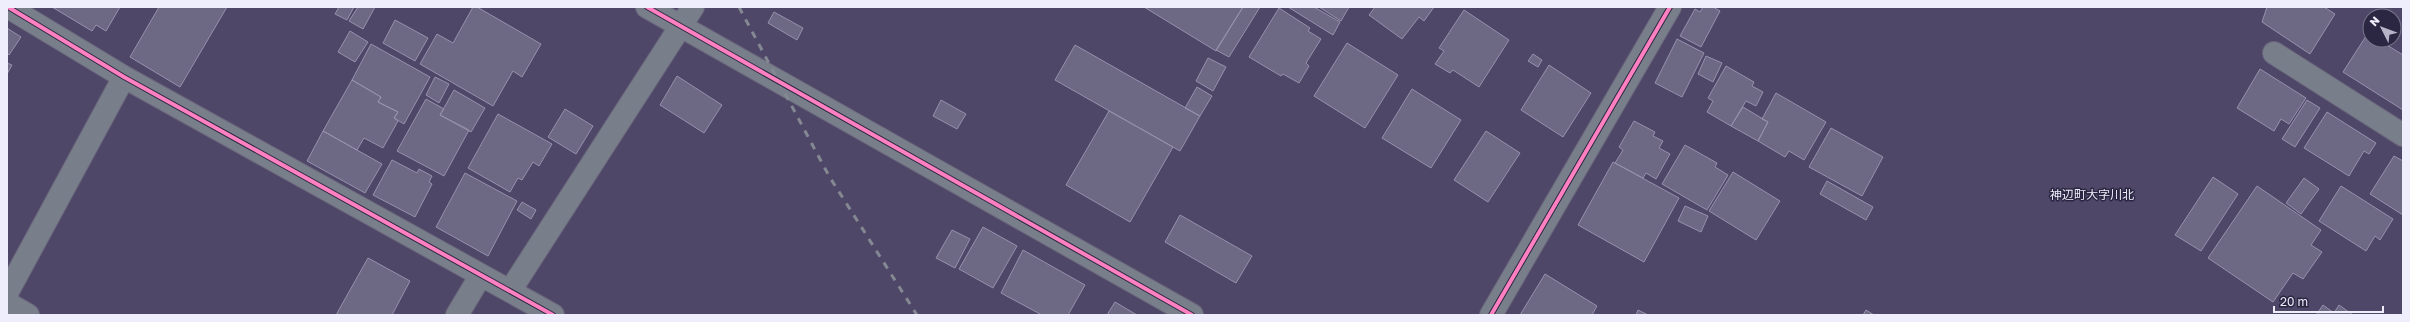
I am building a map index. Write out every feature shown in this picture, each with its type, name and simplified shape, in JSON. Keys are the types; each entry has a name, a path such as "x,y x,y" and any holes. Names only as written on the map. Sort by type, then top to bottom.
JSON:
{"street":[{"path":"8,7 124,77 553,315"},
{"path":"648,7 1192,315"},
{"path":"510,291 693,7"},
{"path":"1492,315 1670,7"},
{"path":"2274,53 2403,135"},
{"path":"7,293 124,77"},
{"path":"457,315 481,275"},
{"path":"7,303 28,315"}],"building":[{"path":"52,7 120,7 106,31 96,25 92,31"},
{"path":"159,7 227,7 180,87 130,57"},
{"path":"339,7 354,7 347,20 335,14"},
{"path":"358,7 375,7 363,29 349,21"},
{"path":"473,7 477,7 541,44 522,77 513,71 493,106 420,64 437,34 453,43"},
{"path":"1144,7 1243,7 1216,51"},
{"path":"1243,7 1260,7 1229,57 1216,50"},
{"path":"1288,7 1314,7 1340,22 1333,35"},
{"path":"1319,7 1349,7 1341,21"},
{"path":"1375,7 1434,7 1424,21 1419,17 1402,39 1369,15"},
{"path":"1703,7 1713,7 1720,11 1701,47 1680,36 1695,9 1700,12"},
{"path":"2267,7 2324,7 2335,14 2310,54 2262,22"},
{"path":"1279,8 1310,28 1308,31 1321,39 1306,63 1309,66 1299,83 1283,74 1281,76 1249,57"},
{"path":"1464,10 1509,40 1479,87 1453,70 1450,73 1435,64 1444,51 1439,48"},
{"path":"774,12 803,28 797,40 768,23"},
{"path":"395,20 428,38 415,61 383,43"},
{"path":"7,28 21,37 9,55 7,53"},
{"path":"350,31 368,42 355,62 338,52"},
{"path":"1677,39 1704,53 1682,97 1655,83"},
{"path":"2362,42 2362,48 2392,48 2403,55 2403,110 2343,72"},
{"path":"1347,43 1398,75 1365,128 1314,96"},
{"path":"371,44 430,77 404,124 394,118 398,112 378,102 381,97 352,80"},
{"path":"1075,45 1200,116 1180,151 1055,80"},
{"path":"1533,54 1542,60 1538,67 1528,61"},
{"path":"1706,56 1722,63 1713,82 1698,74"},
{"path":"1208,58 1226,67 1213,91 1196,81"},
{"path":"7,63 12,65 7,74"},
{"path":"1549,65 1591,93 1563,137 1521,110"},
{"path":"1726,66 1754,82 1752,86 1763,92 1756,106 1746,101 1731,126 1707,112 1713,101 1708,98"},
{"path":"2260,69 2306,98 2289,124 2281,119 2274,131 2237,108"},
{"path":"677,76 722,105 704,133 660,105"},
{"path":"435,77 449,84 439,103 426,95"},
{"path":"352,80 381,97 378,102 398,112 394,118 398,121 383,148 364,138 357,150 323,131"},
{"path":"1197,87 1212,96 1200,116 1185,108"},
{"path":"1412,89 1461,120 1431,168 1382,138"},
{"path":"454,90 485,108 471,132 440,115"},
{"path":"1776,93 1826,122 1804,160 1789,151 1785,157 1758,141 1768,122 1762,119"},
{"path":"426,99 444,109 440,115 469,130 444,176 397,151"},
{"path":"941,100 966,114 957,129 933,116"},
{"path":"2307,100 2320,108 2295,147 2282,139"},
{"path":"1743,107 1768,122 1758,141 1731,126"},
{"path":"565,109 593,126 576,154 548,137"},
{"path":"1109,111 1173,147 1130,222 1066,185"},
{"path":"2327,112 2376,143 2369,154 2364,151 2349,176 2304,148"},
{"path":"498,114 552,144 539,166 533,162 522,180 518,178 510,192 468,168"},
{"path":"1634,121 1655,132 1653,136 1663,141 1659,148 1670,154 1656,179 1646,173 1643,178 1615,163 1623,150 1619,147"},
{"path":"1831,128 1883,157 1862,196 1809,167"},
{"path":"323,131 382,164 365,193 307,161"},
{"path":"1486,131 1520,153 1488,202 1454,180"},
{"path":"1685,145 1717,163 1715,167 1728,175 1707,210 1662,184"},
{"path":"2394,156 2403,161 2403,215 2370,194"},
{"path":"392,160 417,173 419,169 432,176 429,182 432,184 415,217 373,195"},
{"path":"1613,162 1679,198 1644,262 1578,225"},
{"path":"1733,172 1780,201 1756,240 1709,211"},
{"path":"465,173 517,201 488,256 436,227"},
{"path":"2213,177 2238,194 2201,251 2175,235"},
{"path":"2304,178 2319,189 2301,214 2286,203"},
{"path":"1827,181 1873,207 1866,220 1820,194"},
{"path":"2257,186 2321,230 2311,245 2322,252 2303,279 2293,273 2273,302 2208,258"},
{"path":"2341,186 2393,219 2380,240 2375,236 2366,251 2319,221"},
{"path":"522,202 536,210 531,219 517,210"},
{"path":"1685,206 1708,216 1701,232 1678,221"},
{"path":"1180,215 1252,256 1236,283 1165,242"},
{"path":"983,227 1017,246 993,288 959,269"},
{"path":"952,230 970,239 955,268 936,258"},
{"path":"1023,250 1085,285 1068,315 1042,315 1001,293"},
{"path":"368,258 410,281 392,315 336,315"},
{"path":"1545,274 1597,306 1592,315 1520,315"},
{"path":"1115,302 1137,315 1107,315"},
{"path":"2323,305 2334,313 2339,305 2353,315 2316,315"},
{"path":"1638,310 1648,315 1636,315"},
{"path":"1866,310 1874,315 1863,315"}],"railway":[{"path":"739,7 829,176 917,315"}],"cycle path":[{"path":"8,7 124,77 553,315"},
{"path":"647,7 1192,315"},
{"path":"1491,315 1670,7"}],"district":[{"name":"神辺町大字川北","path":"2092,195"}]}
